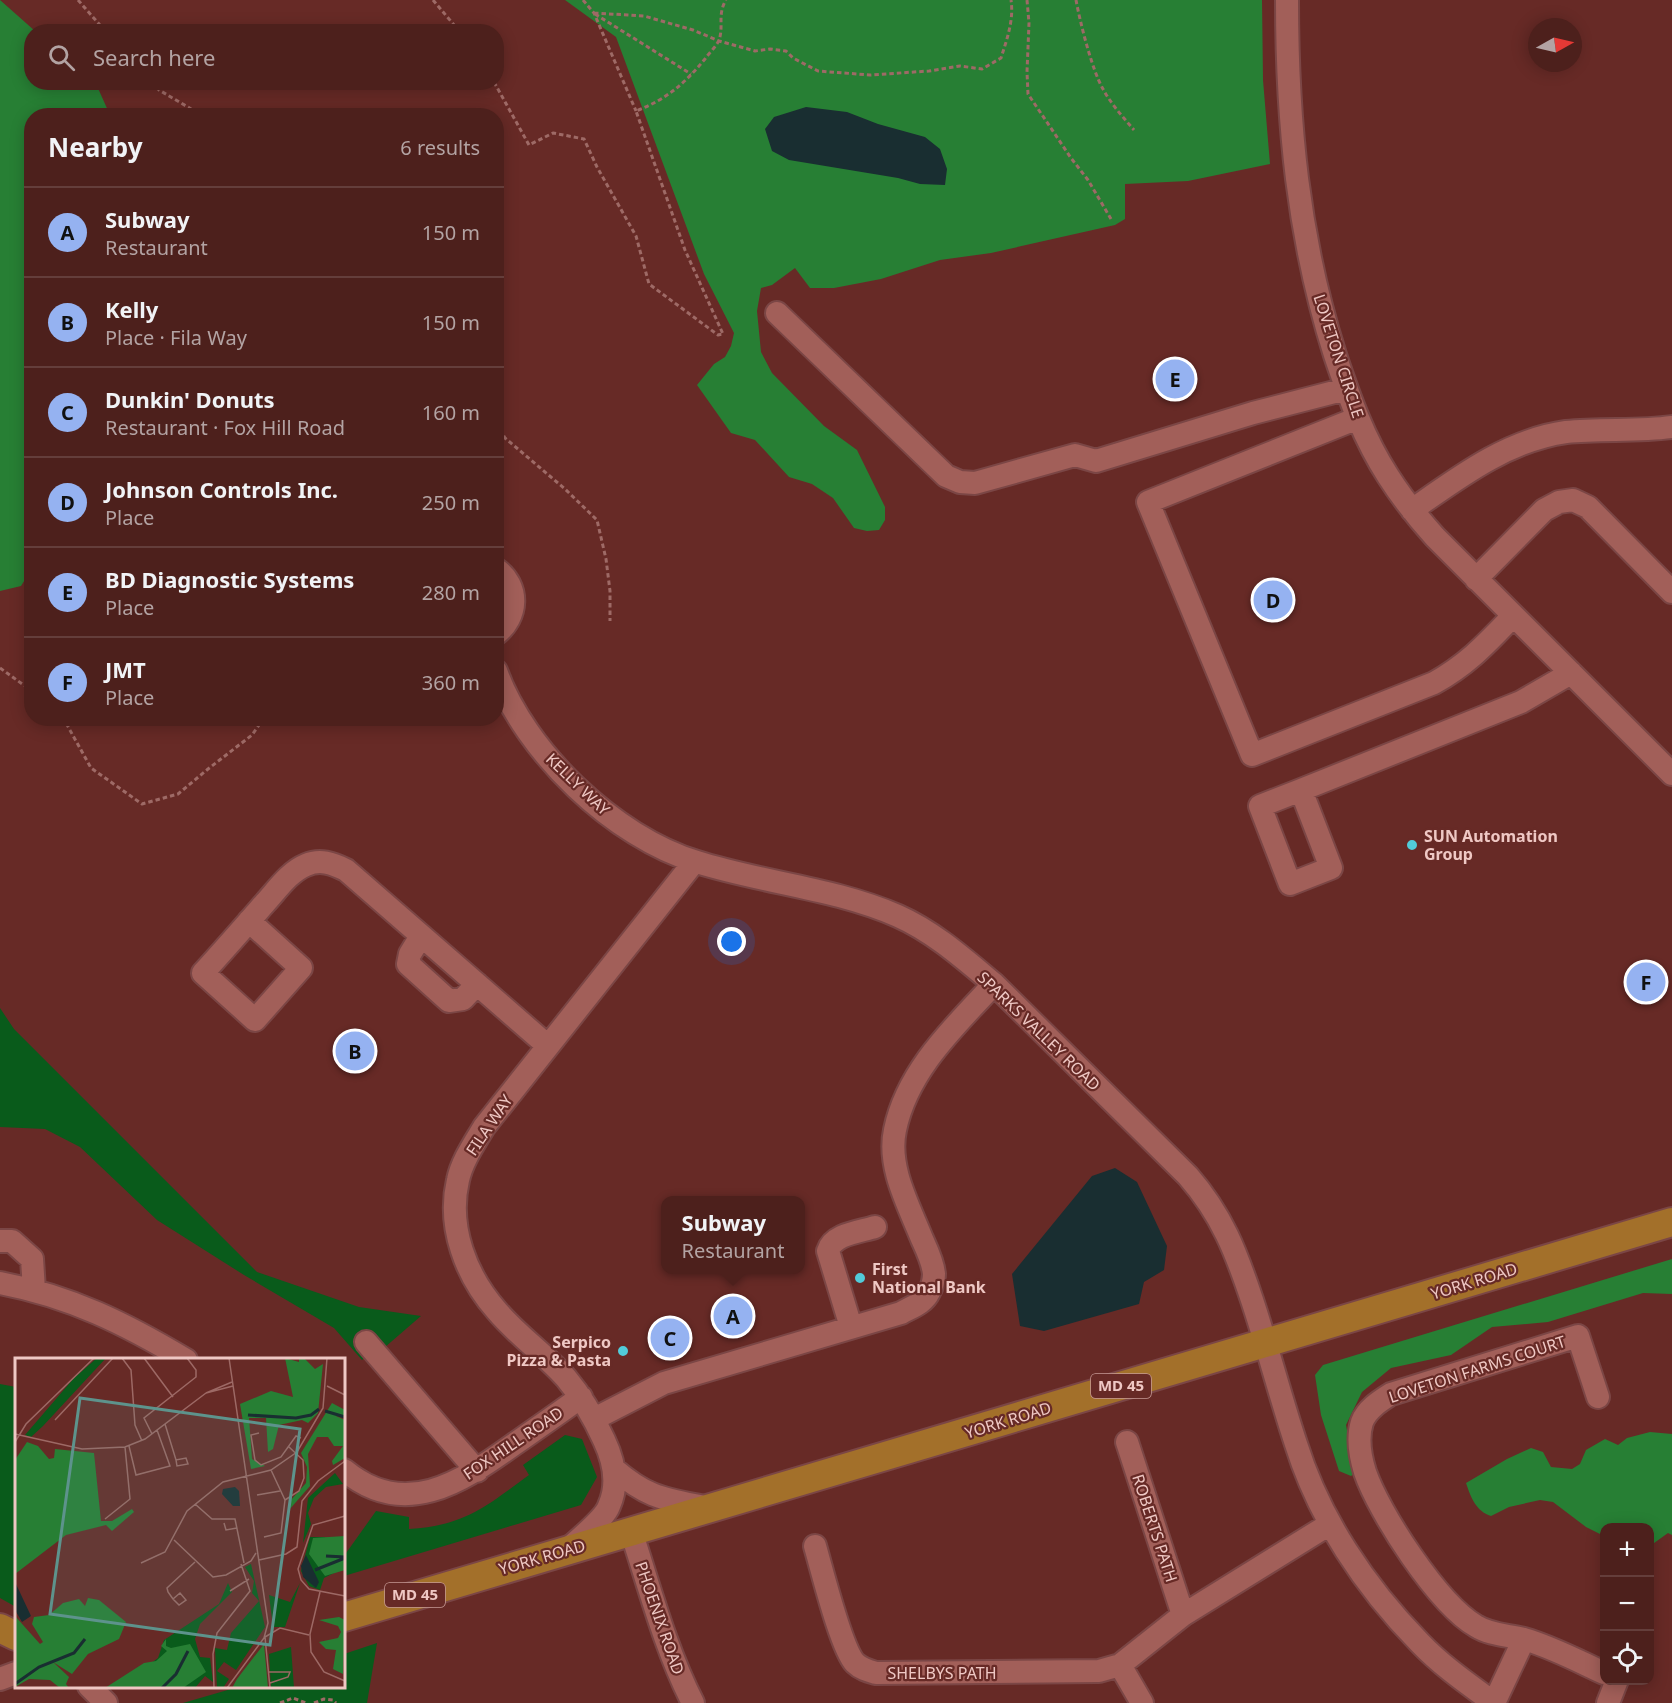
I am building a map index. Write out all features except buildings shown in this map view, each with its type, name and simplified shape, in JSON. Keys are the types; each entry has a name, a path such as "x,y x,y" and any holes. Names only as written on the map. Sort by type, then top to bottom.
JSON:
{"main road":[{"name":"YORK ROAD","path":"345,1617 1672,1222"},
{"path":"0,1628 15,1636"}],"street":[{"name":"LOVETON CIRCLE","path":"1287,0 1289,108 1295,169 1320,300 1346,389 1358,418 1388,476 1412,510 1476,579 1672,774"},
{"path":"777,313 946,476 960,482 975,483 1075,454 1096,461 1253,413 1346,389"},
{"path":"1358,418 1148,502 1252,755 1434,683 1456,671 1513,616"},
{"path":"1412,510 1454,480 1494,457 1527,442 1566,432 1652,430 1672,427"},
{"path":"1476,579 1544,510 1559,502 1573,500 1588,507 1672,592"},
{"path":"504,575 511,585 514,598 513,612 504,627"},
{"path":"1301,790 1521,702 1570,673"},
{"name":"KELLY WAY","path":"504,688 517,715 535,742 564,776 595,805 625,827 654,844 694,862"},
{"path":"249,921 294,871 320,862 332,863 346,870 548,1046"},
{"name":"SPARKS VALLEY ROAD","path":"694,862 825,891 899,916 929,933 994,984 1201,1191 1224,1226 1235,1249 1303,1464 1310,1484 1330,1524 1355,1564 1383,1602 1420,1643 1455,1674 1494,1703"},
{"name":"FILA WAY","path":"568,1549 608,1509 613,1494 614,1469 594,1419 581,1397 565,1378 498,1313 483,1292 462,1252 455,1218 458,1178 484,1127 694,862"},
{"path":"421,936 410,954 408,964 449,1001 463,999 477,984"},
{"path":"594,1419 664,1383 901,1313 920,1303 929,1292 934,1276 931,1260 902,1190 894,1159 894,1133 902,1104 920,1072 943,1040 994,984"},
{"path":"851,1328 828,1251 830,1244 837,1238 875,1227"},
{"path":"0,1241 12,1241 32,1259 34,1290"},
{"path":"0,1283 34,1290 86,1307 128,1326 184,1358"},
{"name":"LOVETON FARMS COURT","path":"1598,1397 1578,1336 1391,1394 1376,1404 1363,1421 1359,1443 1365,1471 1385,1514 1403,1544 1444,1597 1476,1626 1489,1632 1524,1639 1553,1649 1600,1671"},
{"path":"366,1342 477,1472"},
{"name":"FOX HILL ROAD","path":"345,1471 372,1488 389,1494 407,1495 445,1487 477,1472 581,1397"},
{"name":"ROBERTS PATH","path":"1127,1442 1183,1615"},
{"path":"614,1469 634,1486 656,1497 709,1508"},
{"path":"1142,1703 1120,1665 1183,1615 1330,1524"},
{"name":"PHOENIX ROAD","path":"632,1531 665,1638 693,1703"},
{"name":"SHELBYS PATH","path":"814,1546 841,1634 854,1662 864,1670 876,1673 1062,1672 1099,1671 1120,1665"},
{"path":"1494,1703 1524,1639"},
{"path":"0,1679 15,1673"},
{"path":"1608,1703 1615,1685"},
{"path":"91,1688 106,1703"}],"path":[{"path":"78,0 99,24"},
{"path":"433,0 453,24"},
{"path":"498,90 529,145 553,133 584,138 597,167 636,236 649,284 718,335 723,334 685,250 636,111 594,13 584,0"},
{"path":"636,111 655,104 682,84 719,41 721,9 726,0"},
{"path":"594,13 644,16 755,51 770,49 786,51 818,71 870,75 929,71 960,66 982,69 1001,58 1013,11 1011,0"},
{"path":"1027,0 1028,94 1088,180 1111,219"},
{"path":"1076,0 1079,17 1102,87 1115,108 1134,130"},
{"path":"594,13 692,74"},
{"path":"159,90 189,108"},
{"path":"504,436 597,520 606,559 610,591 610,621"},
{"path":"0,668 24,685"},
{"path":"68,726 91,768 142,804 178,794 252,735 258,726"},
{"path":"280,1703 293,1698 306,1703"},
{"path":"314,1703 324,1699 333,1700 336,1703"}],"green space":[{"path":"0,0 27,24 24,24 24,90 99,90 107,108 24,108 24,581 21,586 0,591"},
{"path":"565,0 1262,0 1263,80 1270,164 1188,181 1125,184 1125,219 1115,225 991,253 940,260 881,279 834,288 810,288 795,268 772,285 761,288 757,311 761,352 772,373 824,426 857,450 885,507 885,520 879,530 867,531 854,528 833,498 812,484 789,477 755,440 731,433 697,385 714,364 725,357 734,333 704,274 616,37"},
{"path":"0,1008 14,1029 257,1272 359,1307 421,1316 377,1354 373,1351 362,1360 334,1328 157,1220 80,1147 45,1129 0,1127"},
{"path":"1672,1259 1672,1294 1643,1293 1548,1322 1492,1327 1451,1355 1391,1368 1362,1392 1346,1425 1355,1473 1351,1476 1339,1471 1321,1415 1315,1375 1323,1365"},
{"path":"0,1384 15,1387 15,1606 0,1598"},
{"path":"1650,1432 1672,1434 1672,1535 1668,1533 1654,1543 1654,1523 1600,1523 1600,1534 1586,1527 1553,1502 1540,1500 1509,1507 1491,1516 1481,1511 1472,1499 1466,1483 1531,1448 1543,1452 1551,1467 1572,1469 1580,1464 1586,1450 1605,1439 1618,1445 1627,1438"},
{"path":"565,1435 582,1439 597,1477 581,1505 345,1576 345,1555 376,1511 409,1517 409,1529 445,1524 487,1505 529,1475 523,1465"},
{"path":"377,1643 367,1703 183,1703 235,1688 345,1688 345,1654"}],"water":[{"path":"806,107 847,112 878,124 925,137 940,149 947,169 945,185 920,184 898,178 789,160 772,151 765,129 774,117"},
{"path":"1115,1168 1137,1182 1167,1246 1164,1270 1144,1282 1139,1304 1044,1331 1020,1326 1012,1274 1092,1176"}],"place":[{"name":"BD Diagnostic Systems","path":"1175,379"},
{"name":"Johnson Controls Inc.","path":"1273,600"},
{"name":"SUN Automation Group","path":"1412,845"},
{"name":"JMT","path":"1646,982"},
{"name":"Kelly","path":"355,1051"},
{"name":"First National Bank","path":"860,1278"},
{"name":"Subway","path":"733,1316"},
{"name":"Dunkin' Donuts","path":"670,1338"},
{"name":"Serpico Pizza & Pasta","path":"623,1351"}]}
